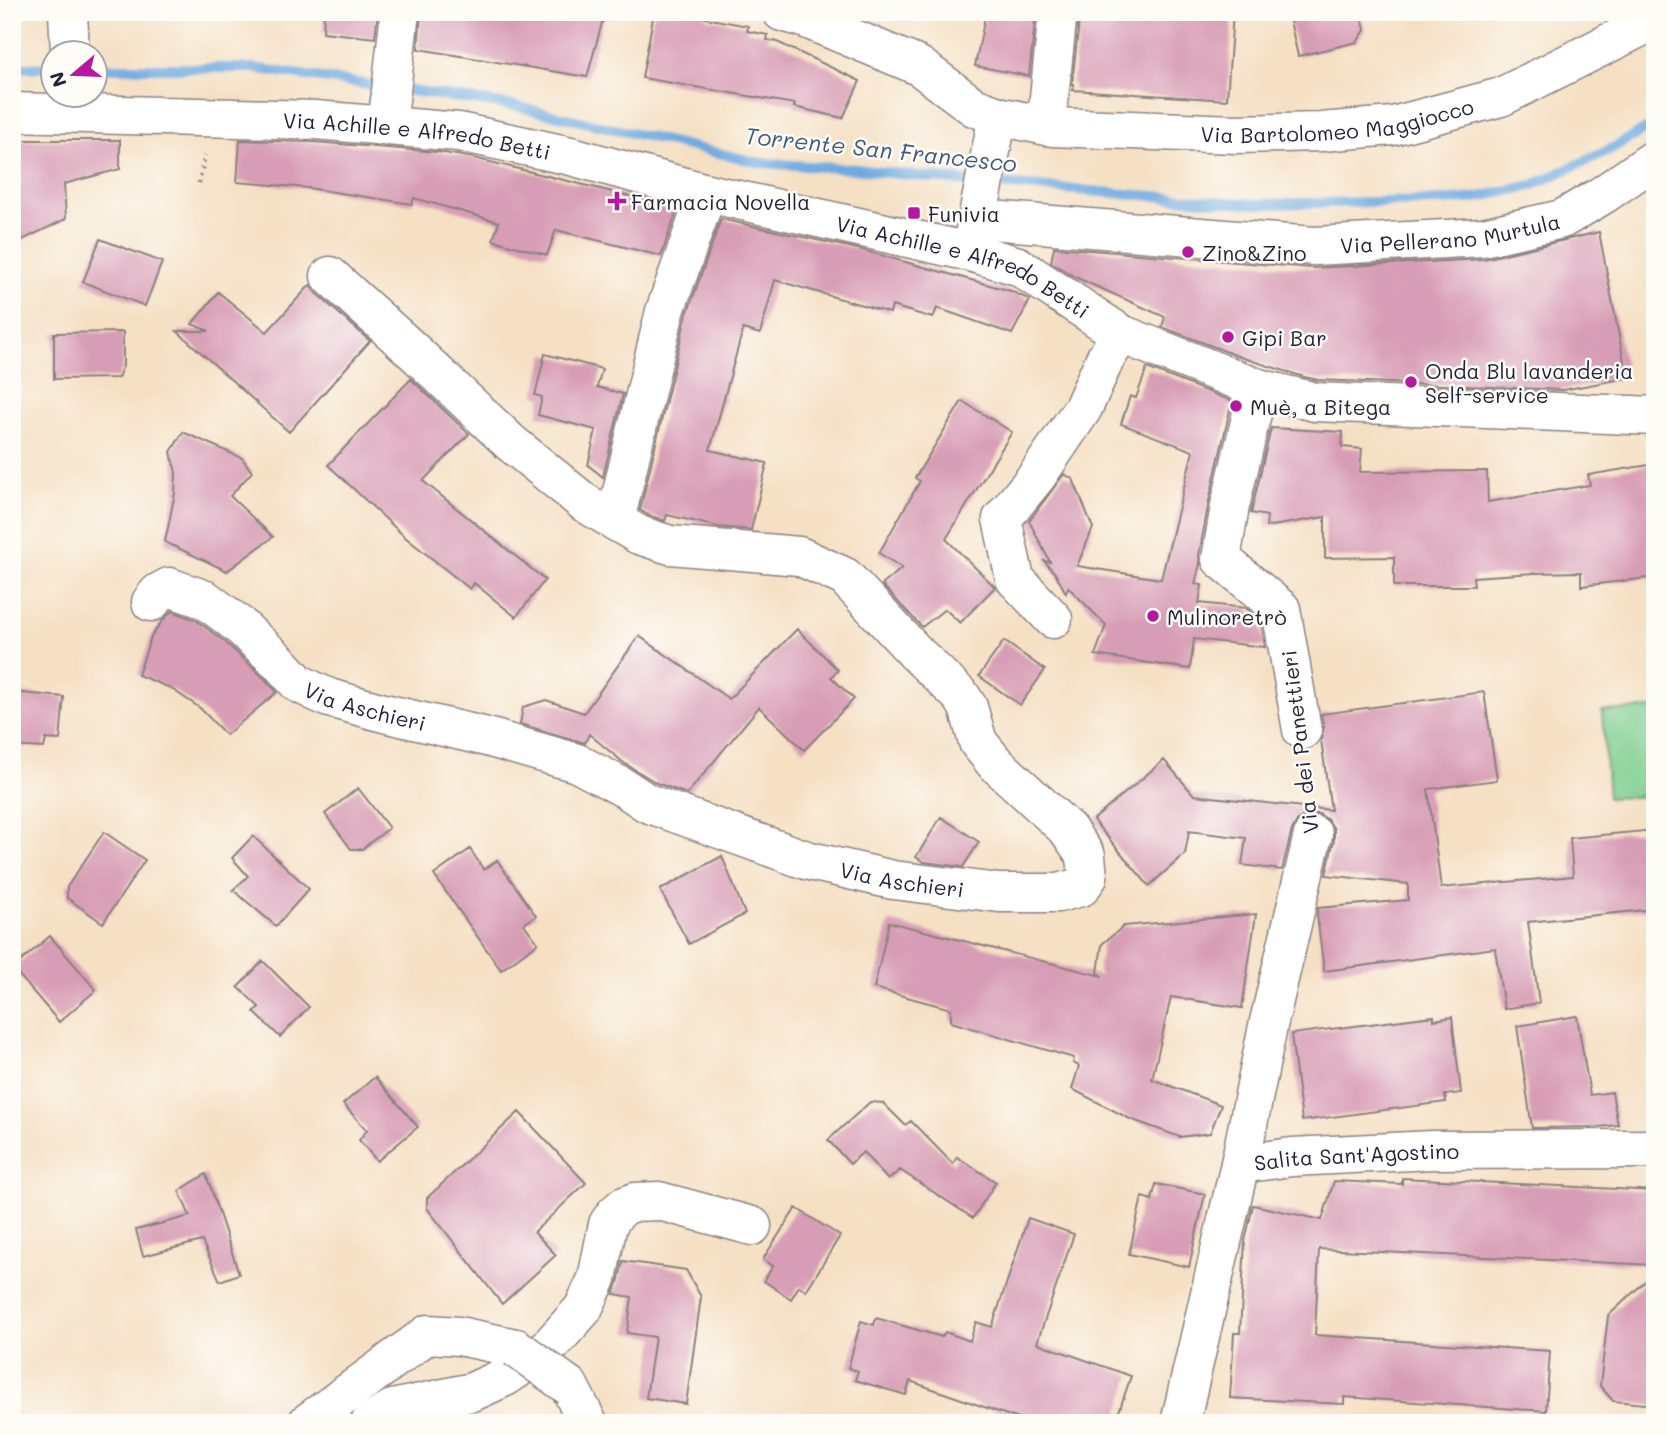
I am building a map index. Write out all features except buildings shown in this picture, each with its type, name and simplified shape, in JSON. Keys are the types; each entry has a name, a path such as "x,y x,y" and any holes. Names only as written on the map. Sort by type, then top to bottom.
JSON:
{"street":[{"path":"68,12 69,38"},
{"path":"387,126 400,12"},
{"path":"861,12 919,66"},
{"path":"1046,126 1058,12"},
{"path":"796,14 919,66"},
{"name":"Via Bartolomeo Maggiocco","path":"919,66 997,124 1236,134 1321,132 1393,126 1502,97 1655,20"},
{"name":"Via Achille e Alfredo Betti","path":"108,106 458,132 571,156 708,193 974,236 1121,334 1258,388 1315,402 1655,416"},
{"name":"Via Achille e Alfredo Betti","path":"12,112 38,108"},
{"path":"974,236 997,124"},
{"name":"Via Pellerano Murtula","path":"974,236 1314,246 1483,237 1562,219 1655,159"},
{"path":"615,522 665,311 708,193"},
{"name":"Via Aschieri","path":"151,602 158,593 169,587 206,600 239,625 298,682 329,698 487,737 577,763 647,803 806,860 893,880 999,893 1058,893 1081,887 1088,877 1086,856 1068,830 995,763 978,742 968,707 961,696 845,577 799,556 670,545 639,535 615,522 585,503 511,443 330,275"},
{"path":"1053,619 1015,579 1002,519 1037,476 1083,408 1105,359 1121,334"},
{"name":"Via dei Panettieri","path":"1258,388 1230,506 1221,559 1281,609 1302,730"},
{"name":"Via dei Panettieri","path":"1240,1164 1268,1026 1313,835"},
{"name":"Salita Sant'Agostino","path":"1180,1423 1240,1164 1292,1157 1432,1150 1655,1149"},
{"path":"370,1423 393,1409 471,1392 505,1377 548,1348 583,1309 597,1279 608,1224 624,1206 635,1202 659,1201 752,1226"},
{"path":"307,1423 428,1334 459,1335 516,1348 569,1387 588,1423"}],"path":[{"name":"Via dei Panettieri","path":"1302,730 1313,835"}],"green space":[{"path":"1655,708 1655,796 1608,798 1602,711"}],"waterway":[{"name":"Torrente San Francesco","path":"12,68 38,67"},
{"name":"Torrente San Francesco","path":"108,68 253,68 515,106 761,163 1254,204 1475,198 1533,185 1607,151 1655,124"}],"place":[{"name":"Farmacia Novella","path":"617,201"},
{"name":"Funivia","path":"914,213"},
{"name":"Zino&Zino","path":"1188,252"},
{"name":"Gipi Bar","path":"1228,337"},
{"name":"Onda Blu lavanderia Self-service","path":"1411,382"},
{"name":"Muè, a Bitega","path":"1236,406"},
{"name":"Mulinoretrò","path":"1153,616"}]}
